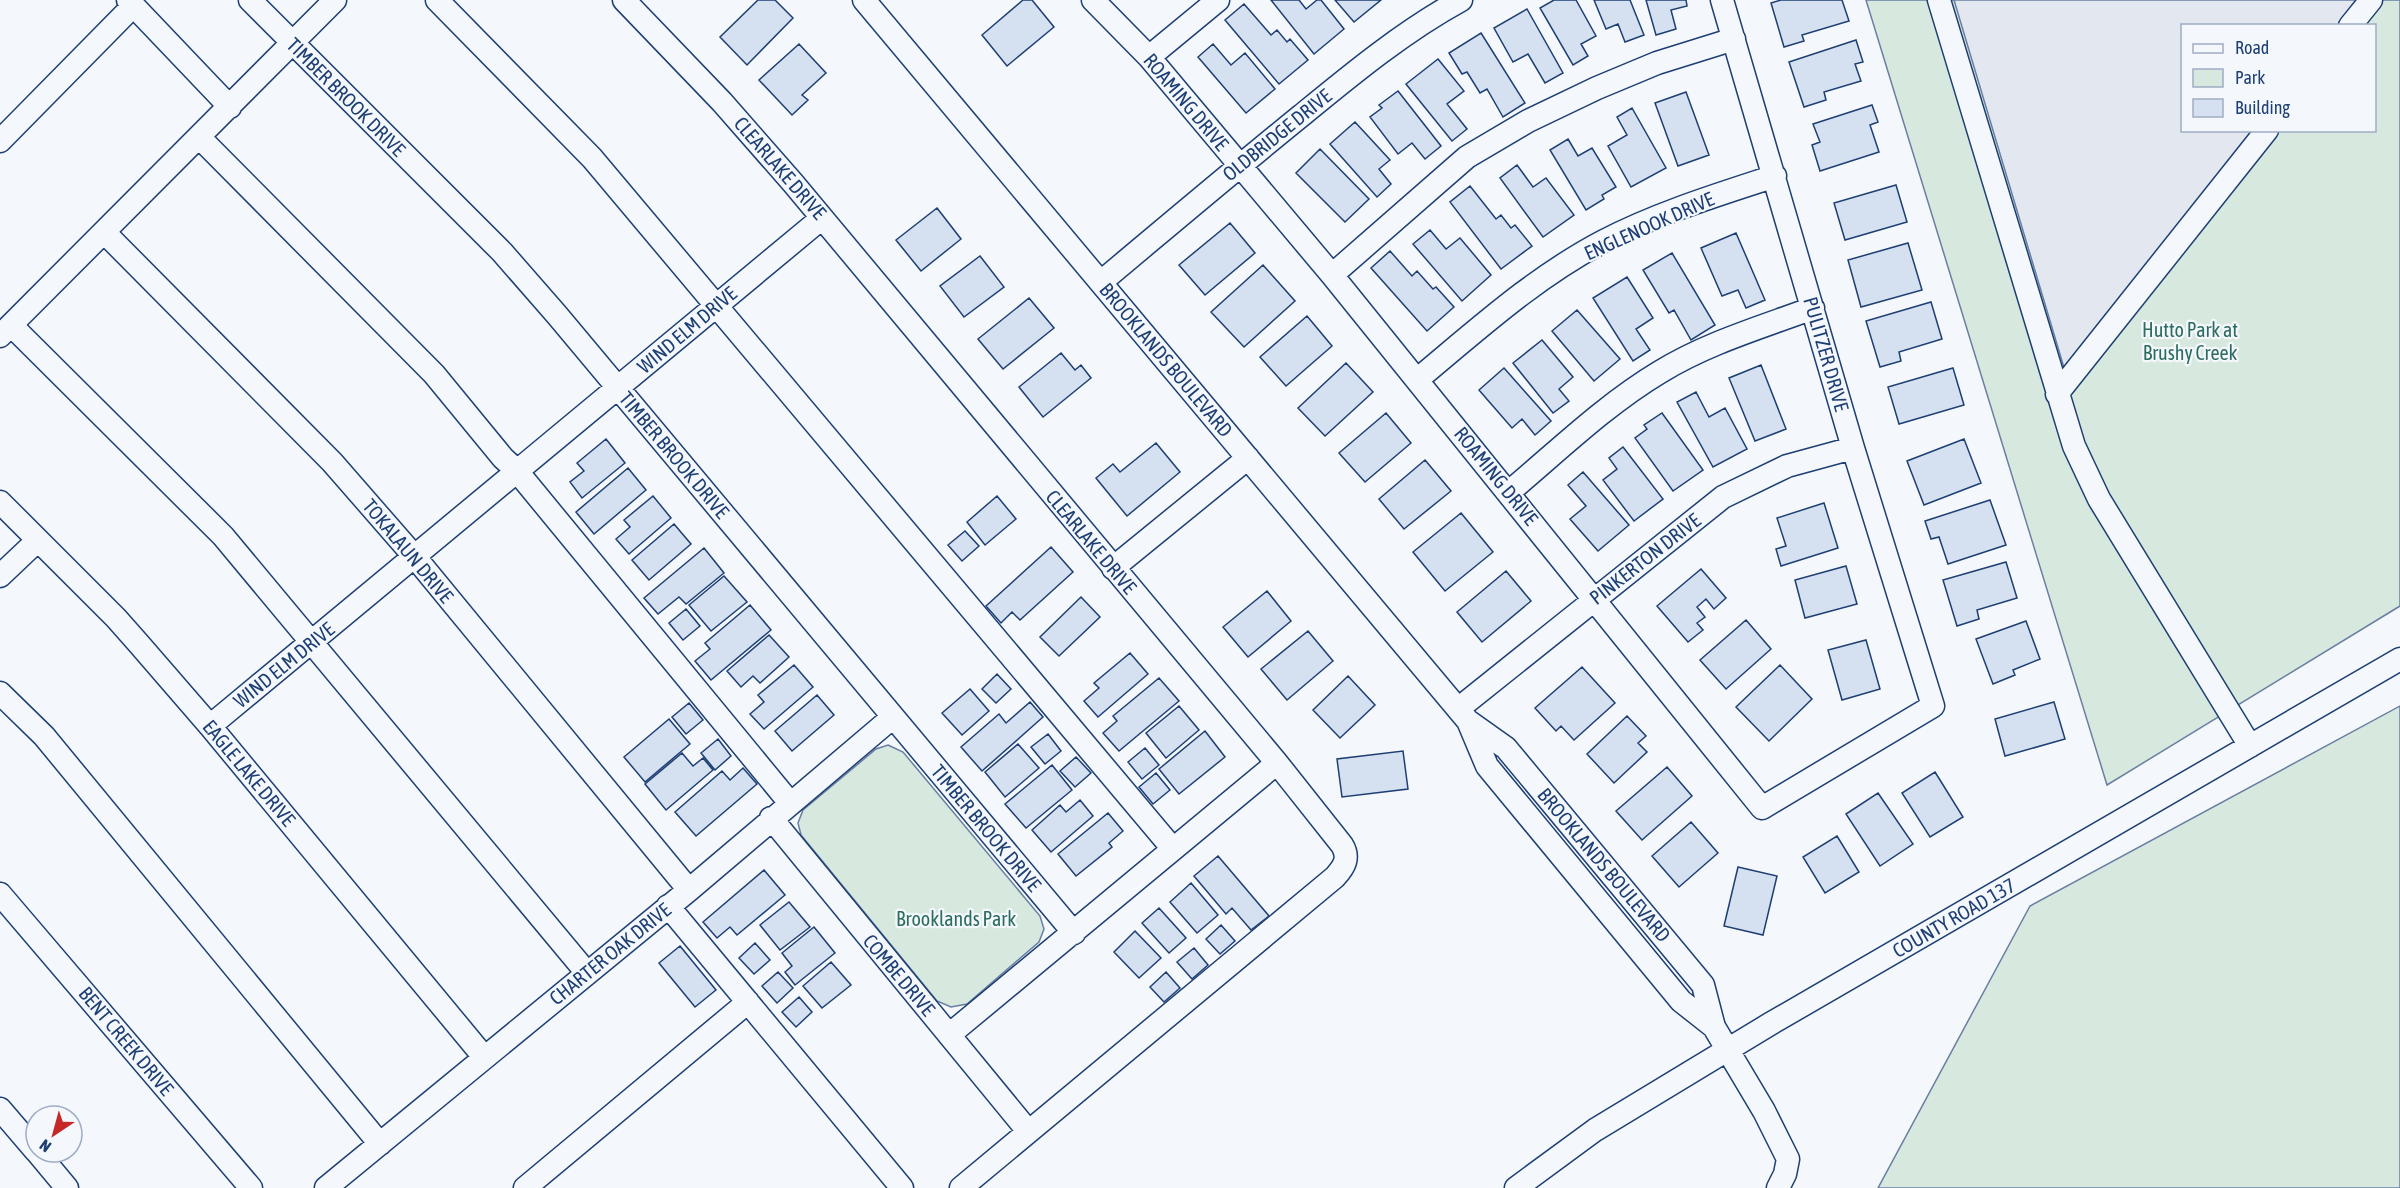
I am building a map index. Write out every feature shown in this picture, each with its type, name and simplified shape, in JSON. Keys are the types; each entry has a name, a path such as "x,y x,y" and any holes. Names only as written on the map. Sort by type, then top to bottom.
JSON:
{"street":[{"name":"TIMBER BROOK DRIVE","path":"250,0 502,252 1074,933"},
{"path":"335,0 6,331 223,536 587,973"},
{"path":"437,0 592,158 1173,849"},
{"name":"CLEARLAKE DRIVE","path":"624,0 722,102 822,218 1277,763 1346,851 1346,861 1342,868 1326,885 1028,1131"},
{"name":"BROOKLANDS BOULEVARD","path":"864,0 1463,715 1487,766 1681,1001 1714,1027 1764,1111 1788,1159 1785,1174 1778,1188"},
{"name":"ROAMING DRIVE","path":"1093,0 1149,57 1332,275 1762,808 1934,706"},
{"path":"1149,57 1218,0"},
{"name":"OLDBRIDGE DRIVE","path":"1101,282 1239,165 1361,67 1442,10 1461,0"},
{"name":"PULITZER DRIVE","path":"1722,0 1853,448 1934,706"},
{"path":"1939,0 2074,446 2098,499 2250,746"},
{"path":"2352,24 2371,0"},
{"path":"0,141 130,3 230,107"},
{"path":"1332,275 1467,158 1528,121 1598,87 1657,63 1734,39"},
{"path":"2057,394 2265,132"},
{"path":"200,138 434,374 790,803"},
{"name":"ENGLENOOK DRIVE","path":"1418,379 1536,282 1605,241 1683,206 1775,176"},
{"name":"WIND ELM DRIVE","path":"210,726 822,218"},
{"name":"TOKALAUN DRIVE","path":"104,232 332,462 414,556 688,890"},
{"path":"1509,492 1611,405 1661,371 1717,344 1813,308"},
{"name":"PINKERTON DRIVE","path":"1463,715 1594,599 1723,497 1787,466 1853,448"},
{"path":"1113,568 1248,458"},
{"name":"EAGLE LAKE DRIVE","path":"0,502 116,618 210,726 484,1057"},
{"path":"0,576 38,540"},
{"name":"COUNTY ROAD 137","path":"1516,1188 1595,1130 1728,1052 1770,1024 2400,658"},
{"path":"0,693 44,736 380,1144"},
{"name":"CHARTER OAK DRIVE","path":"326,1188 688,890 893,717"},
{"path":"949,1035 1277,763"},
{"name":"COMBE DRIVE","path":"771,818 1028,1131"},
{"name":"BENT CREEK DRIVE","path":"0,894 251,1188"},
{"path":"668,906 902,1188"},
{"path":"525,1188 748,1002"},
{"path":"0,1109 24,1137"},
{"path":"961,1188 1028,1131"},
{"path":"47,1164 67,1188"}],"green space":[{"name":"Hutto Park at Brushy Creek","path":"1866,0 2400,0 2400,606 2107,785"},
{"path":"2400,706 2400,1188 1878,1188 2030,906"},
{"name":"Brooklands Park","path":"888,745 903,752 1040,916 1044,929 1039,942 967,1004 951,1007 937,1001 801,835 798,823 803,810 876,749"}],"shaded area":[{"path":"1954,0 2371,0 2351,24 2181,24 2181,132 2266,132 2068,381"}],"building":[{"path":"758,0 775,0 793,18 747,65 720,37"},
{"path":"1023,0 1032,0 1054,27 1007,66 982,35"},
{"path":"1271,0 1299,0 1306,9 1317,0 1321,0 1344,29 1314,54"},
{"path":"1335,0 1381,0 1354,22"},
{"path":"1554,0 1576,0 1596,36 1581,44 1588,56 1573,65 1540,8"},
{"path":"1594,0 1630,0 1644,35 1625,42 1618,24 1606,29"},
{"path":"1646,0 1686,0 1687,6 1671,10 1676,29 1656,35"},
{"path":"1781,0 1842,0 1849,21 1802,35 1804,41 1784,47 1771,3"},
{"path":"1244,4 1271,35 1277,30 1287,42 1290,39 1308,60 1279,84 1225,20"},
{"path":"1527,9 1563,73 1545,83 1528,54 1513,62 1494,28"},
{"path":"1481,33 1525,103 1503,117 1487,89 1480,93 1467,72 1462,74 1449,53"},
{"path":"1856,40 1863,62 1855,64 1861,81 1824,92 1826,100 1804,107 1789,62"},
{"path":"799,44 826,73 802,95 808,100 792,115 759,80"},
{"path":"1213,44 1231,65 1245,53 1275,89 1246,113 1198,57"},
{"path":"1438,59 1464,91 1447,104 1467,129 1452,141 1406,84"},
{"path":"1398,91 1441,146 1425,159 1412,143 1398,154 1370,117 1382,108 1379,105"},
{"path":"1686,92 1709,155 1678,166 1655,103"},
{"path":"1872,105 1878,122 1870,125 1879,152 1820,171 1812,145 1820,142 1813,124"},
{"path":"1632,108 1666,168 1631,187 1608,146 1627,135 1617,117"},
{"path":"1355,122 1390,160 1379,169 1391,184 1377,197 1330,144"},
{"path":"1568,139 1578,156 1592,148 1616,187 1602,195 1604,199 1586,210 1550,150"},
{"path":"1320,149 1369,199 1345,222 1296,173"},
{"path":"1517,165 1533,187 1546,178 1574,215 1543,237 1500,178"},
{"path":"1896,185 1907,222 1845,240 1834,203"},
{"path":"1470,186 1496,219 1501,215 1511,228 1515,225 1532,246 1501,269 1450,202"},
{"path":"937,208 961,239 921,271 896,240"},
{"path":"1230,223 1255,253 1205,295 1179,265"},
{"path":"1430,230 1446,249 1460,238 1491,275 1462,301 1413,244"},
{"path":"1736,233 1765,300 1746,308 1738,290 1722,296 1701,248"},
{"path":"1908,243 1922,290 1861,307 1848,260"},
{"path":"1390,251 1412,276 1417,271 1454,307 1427,331 1371,268"},
{"path":"1672,253 1715,325 1691,340 1674,310 1669,313 1643,270"},
{"path":"980,256 1004,287 964,317 940,286"},
{"path":"1263,265 1295,301 1244,347 1211,312"},
{"path":"1627,277 1653,318 1636,329 1650,350 1633,361 1593,298"},
{"path":"1029,298 1054,328 1003,369 978,339"},
{"path":"1931,302 1942,339 1899,352 1901,361 1880,367 1866,321"},
{"path":"1577,310 1620,359 1594,381 1552,331"},
{"path":"1307,316 1332,346 1286,386 1260,357"},
{"path":"1542,340 1573,377 1559,389 1569,401 1553,413 1513,363"},
{"path":"1061,353 1075,370 1081,365 1091,378 1043,417 1019,387"},
{"path":"1346,363 1373,392 1325,436 1298,408"},
{"path":"1761,365 1786,429 1755,441 1729,378"},
{"path":"1504,368 1551,421 1535,435 1522,419 1512,428 1479,390"},
{"path":"1953,368 1964,405 1899,424 1888,387"},
{"path":"1696,392 1709,417 1725,408 1747,449 1713,467 1677,402"},
{"path":"1386,413 1411,443 1365,482 1339,453"},
{"path":"1662,413 1703,470 1673,491 1635,438 1647,429 1644,425"},
{"path":"606,439 625,463 582,498 570,482 584,471 577,463"},
{"path":"1964,439 1981,483 1924,505 1907,461"},
{"path":"1156,443 1180,472 1127,516 1096,478 1113,464 1120,472"},
{"path":"1623,447 1663,499 1634,521 1603,480 1617,469 1609,458"},
{"path":"1425,460 1451,491 1404,529 1379,499"},
{"path":"628,468 646,490 594,534 576,512"},
{"path":"1583,472 1629,525 1598,551 1570,519 1586,506 1568,485"},
{"path":"653,496 671,518 629,554 616,539 630,527 624,520"},
{"path":"997,496 1016,519 985,545 967,522"},
{"path":"1990,500 2006,545 1948,564 1939,537 1931,539 1925,521"},
{"path":"1824,503 1838,548 1781,566 1776,549 1786,546 1777,518"},
{"path":"1461,513 1493,552 1445,591 1413,552"},
{"path":"674,524 691,544 649,580 632,560"},
{"path":"965,531 979,546 962,561 948,545"},
{"path":"1051,547 1073,572 1020,620 1012,612 1001,623 986,606"},
{"path":"704,548 724,573 686,604 679,597 658,614 644,598"},
{"path":"2006,562 2017,598 1977,610 1979,619 1957,626 1943,580"},
{"path":"1846,566 1857,604 1805,618 1795,580"},
{"path":"1701,569 1726,598 1714,609 1706,599 1697,607 1705,617 1697,623 1703,630 1688,642 1657,606"},
{"path":"1506,571 1531,601 1482,642 1457,612"},
{"path":"724,576 747,602 711,631 689,605"},
{"path":"1267,591 1291,621 1248,657 1223,627"},
{"path":"1081,597 1100,617 1059,656 1040,637"},
{"path":"750,605 771,630 711,680 695,661 710,649 705,643"},
{"path":"686,609 700,626 683,640 669,623"},
{"path":"1746,620 1771,649 1726,689 1700,660"},
{"path":"2026,621 2040,659 2013,670 2015,675 1993,684 1976,639"},
{"path":"1308,631 1333,661 1287,700 1261,669"},
{"path":"769,635 789,657 760,683 753,676 741,687 727,671"},
{"path":"1866,640 1880,689 1842,700 1828,650"},
{"path":"1130,653 1148,674 1098,717 1084,701 1099,688 1094,683"},
{"path":"794,665 813,687 764,729 750,714 764,702 758,695"},
{"path":"1780,665 1812,699 1769,741 1736,707"},
{"path":"1582,667 1615,703 1574,740 1561,726 1556,731 1535,708"},
{"path":"997,674 1011,689 996,703 982,689"},
{"path":"1348,676 1375,705 1340,738 1313,710"},
{"path":"1159,678 1179,701 1119,751 1103,733 1117,721 1113,716"},
{"path":"970,689 989,711 962,735 942,713"},
{"path":"817,695 834,715 792,751 775,731"},
{"path":"1030,702 1043,717 982,771 961,747 999,714 1006,723"},
{"path":"2054,702 2065,739 2005,756 1995,719"},
{"path":"689,703 703,720 686,734 672,717"},
{"path":"1179,706 1199,730 1166,758 1146,733"},
{"path":"1627,716 1646,736 1638,743 1647,752 1614,783 1587,754"},
{"path":"669,719 690,744 645,782 624,757"},
{"path":"1205,731 1225,757 1179,794 1159,769"},
{"path":"1048,734 1061,751 1045,764 1031,747"},
{"path":"718,739 731,756 715,770 701,753"},
{"path":"1018,744 1039,768 1005,797 985,772"},
{"path":"1145,748 1159,765 1142,779 1128,762"},
{"path":"1403,751 1408,789 1342,797 1337,759"},
{"path":"682,753 693,766 703,758 713,770 666,810 645,784"},
{"path":"1076,757 1091,773 1075,787 1060,771"},
{"path":"1052,765 1072,790 1026,828 1005,804"},
{"path":"1667,767 1692,796 1642,840 1616,811"},
{"path":"743,768 757,784 696,836 675,812 722,771 730,780"},
{"path":"1935,772 1963,817 1930,837 1902,793"},
{"path":"1156,773 1170,790 1153,804 1139,787"},
{"path":"1878,793 1913,844 1880,866 1846,814"},
{"path":"1080,800 1093,816 1051,852 1032,830 1060,805 1066,812"},
{"path":"1108,813 1123,831 1109,843 1112,847 1076,876 1058,854"},
{"path":"1691,822 1718,853 1679,887 1652,856"},
{"path":"1837,836 1859,872 1825,893 1803,857"},
{"path":"1218,856 1269,916 1251,930 1232,908 1226,914 1194,876"},
{"path":"1738,867 1777,876 1763,935 1724,926"},
{"path":"764,870 785,895 737,935 730,927 717,938 703,922"},
{"path":"1191,883 1218,915 1197,933 1170,902"},
{"path":"789,902 810,927 780,950 760,925"},
{"path":"1159,908 1186,938 1169,953 1142,923"},
{"path":"1221,925 1235,941 1220,954 1206,939"},
{"path":"814,927 835,953 795,985 785,972 792,966 782,953"},
{"path":"1135,931 1161,958 1139,978 1114,952"},
{"path":"755,943 770,960 754,974 739,958"},
{"path":"680,946 716,990 695,1007 659,963"},
{"path":"1194,948 1208,965 1192,979 1177,962"},
{"path":"831,962 851,985 822,1008 803,986"},
{"path":"778,972 793,988 777,1003 762,986"},
{"path":"1166,972 1180,988 1164,1002 1150,987"},
{"path":"799,997 812,1012 796,1027 782,1012"}]}
